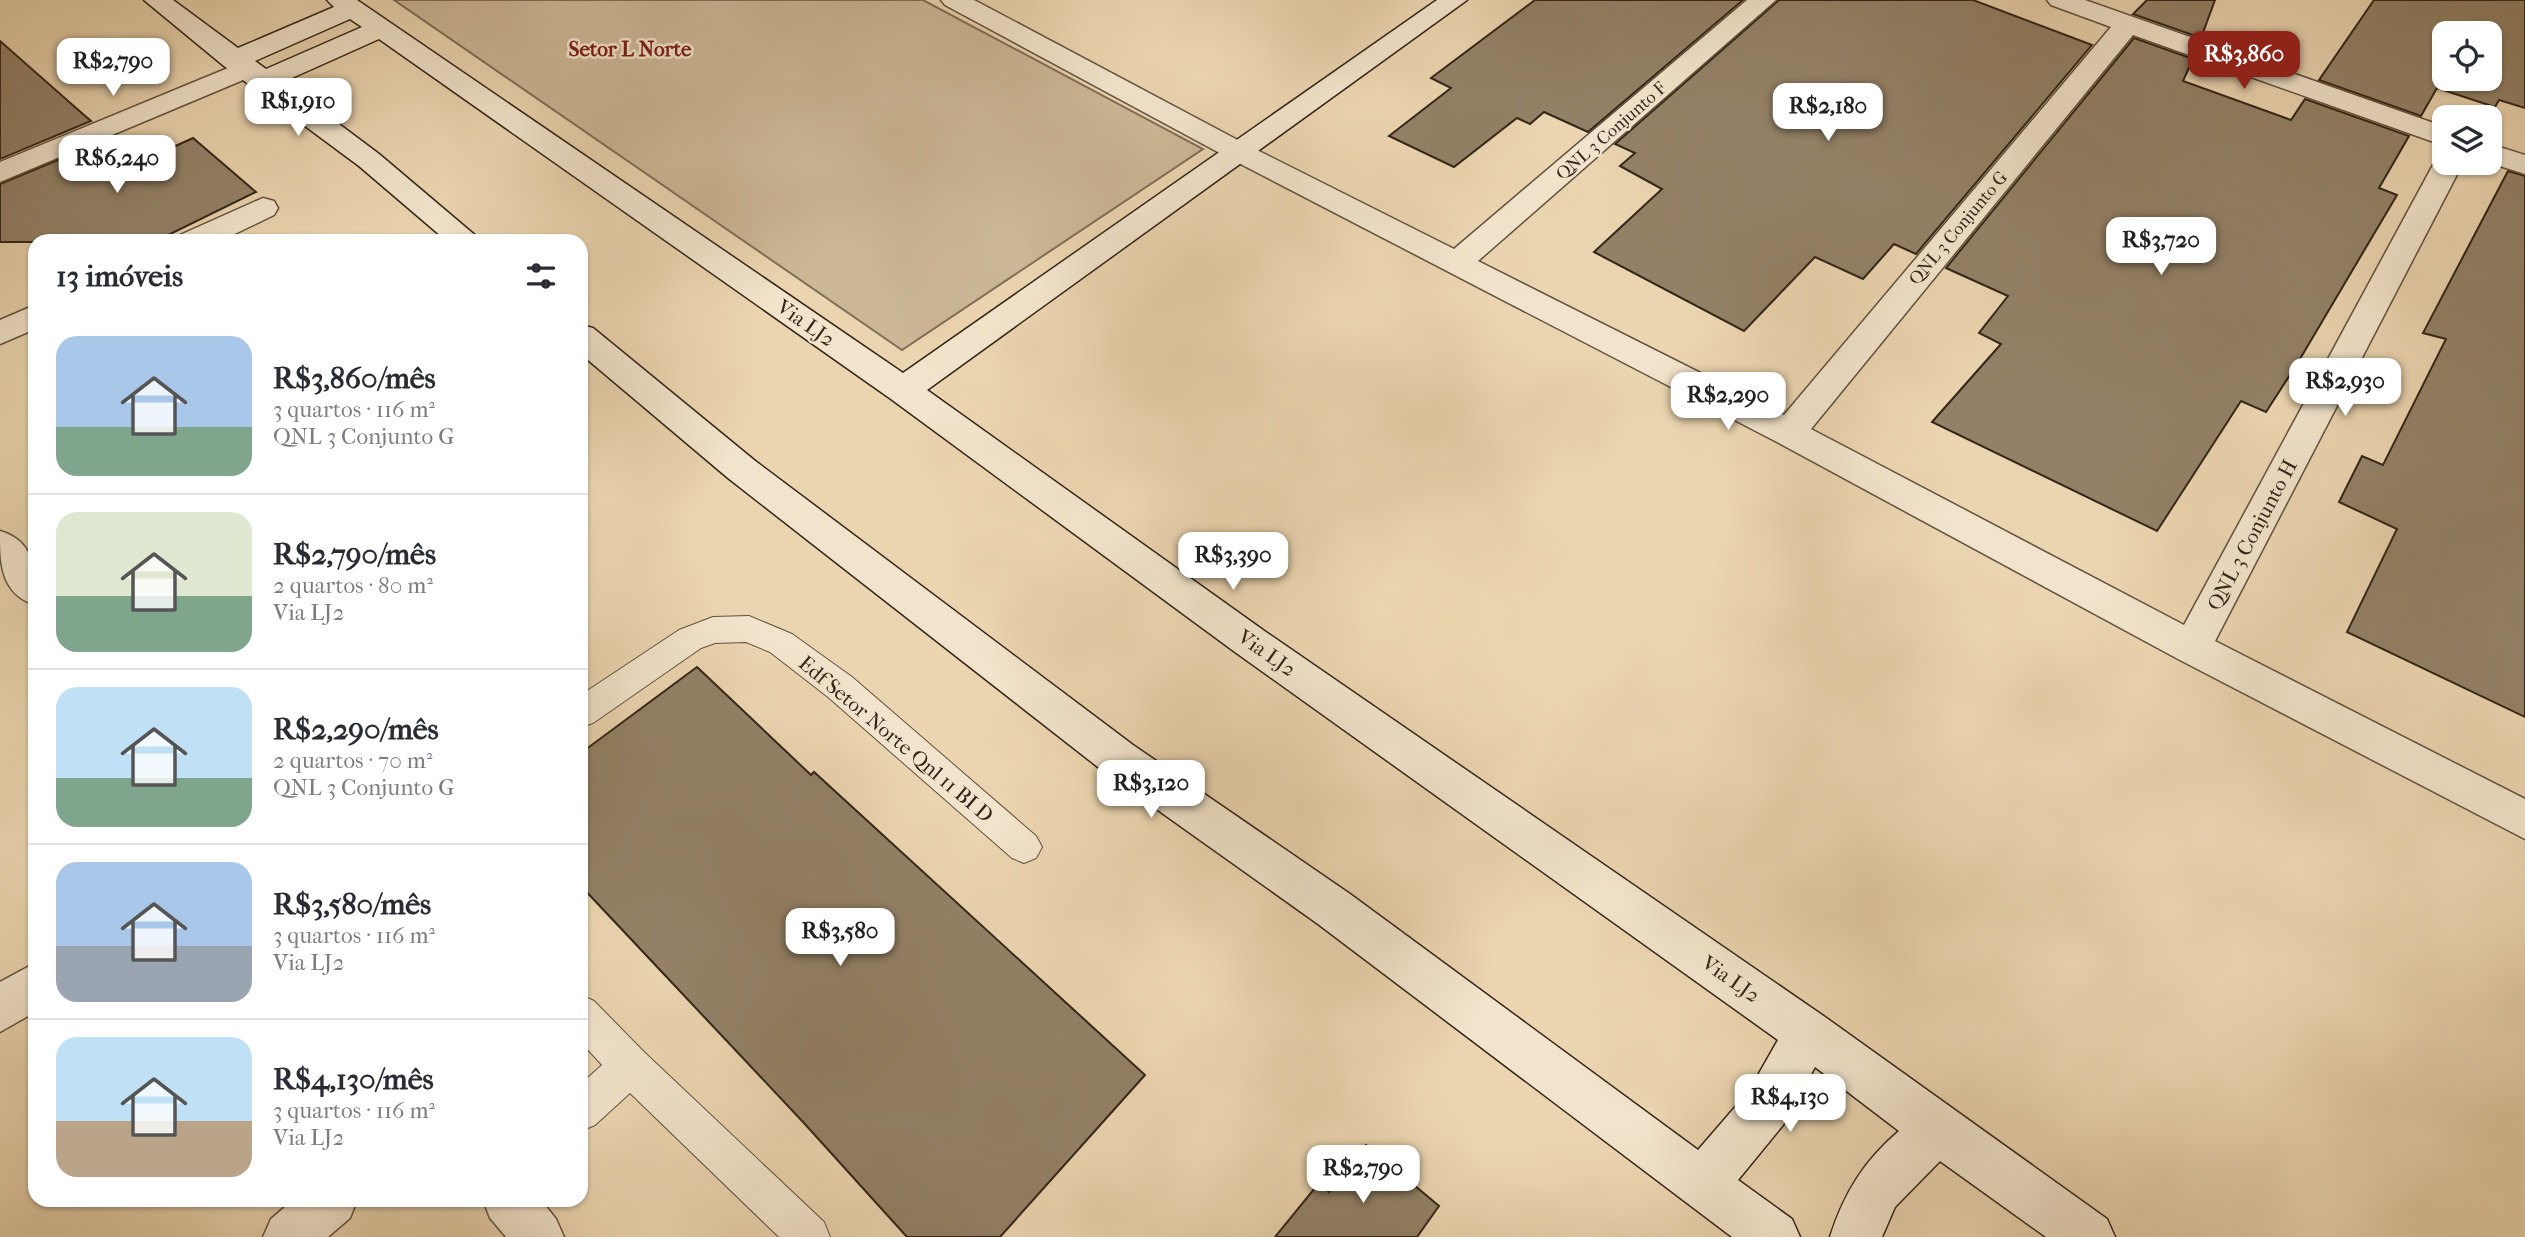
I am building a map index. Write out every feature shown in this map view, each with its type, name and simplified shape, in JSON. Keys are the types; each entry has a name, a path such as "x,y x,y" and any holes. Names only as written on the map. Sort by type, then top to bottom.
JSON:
{"street":[{"path":"157,0 369,160 458,234"},
{"path":"954,0 1237,151 1459,261 2192,648 2525,820"},
{"path":"903,390 1237,151 1454,0"},
{"name":"QNL 3 Conjunto F","path":"1459,261 1763,0"},
{"path":"2060,0 2432,132"},
{"path":"0,173 247,70 357,13"},
{"name":"Via LJ2","path":"357,13 903,390 1249,640 1808,1033 1938,1130 2089,1237"},
{"name":"QNL 3 Conjunto G","path":"1789,433 2128,24"},
{"path":"2502,157 2525,165"},
{"name":"QNL 3 Conjunto H","path":"2192,648 2443,175"},
{"path":"208,234 263,208"},
{"path":"0,332 28,319"},
{"path":"588,342 741,469 1118,758 1334,909 1774,1237"},
{"path":"0,545 28,581"},
{"path":"0,1009 28,990"},
{"path":"1701,1182 1738,1144 1766,1108 1808,1033"},
{"path":"1856,1237 1861,1215 1883,1178 1938,1130"},
{"path":"289,1237 324,1207"},
{"path":"514,1207 538,1237"}],"lane":[{"name":"Edf Setor Norte Qnl 11 BI D","path":"588,708 690,639 713,630 749,629 781,643 841,687 1024,847"},
{"path":"588,1021 630,1066 809,1237"},
{"path":"588,1105 630,1066"}],"shaded area":[{"path":"394,0 923,0 1203,149 902,350"}],"building":[{"path":"1535,0 1743,0 1588,132 1544,112 1530,124 1517,118 1454,167 1389,136 1451,88 1431,78"},
{"path":"1779,0 1973,0 2092,45 1916,254 1894,244 1863,279 1815,257 1744,331 1594,252 1662,189 1620,166 1635,153 1615,144"},
{"path":"2147,0 2215,0 2201,38 2133,14"},
{"path":"2374,0 2525,0 2525,108 2499,100 2496,105 2489,105 2446,91 2502,91 2502,21 2432,21 2432,91 2435,91 2421,116 2319,80"},
{"path":"2134,38 2193,59 2183,81 2291,120 2305,99 2409,136 2379,188 2397,195 2297,364 2266,412 2241,401 2157,531 1932,422 2001,344 1979,333 2008,296 1946,268"},
{"path":"0,41 84,115 91,121 0,159"},
{"path":"111,138 136,159 154,151 158,154 193,138 256,192 170,234 28,234 28,242 0,242 0,184"},
{"path":"2508,171 2525,176 2525,717 2347,632 2397,529 2339,502 2362,456 2383,465 2446,339 2423,333"},
{"path":"697,667 811,775 814,772 1145,1075 1000,1237 907,1237 588,893 588,748"},
{"path":"1366,1145 1439,1206 1417,1237 1275,1237 1319,1183 1329,1192"}],"district":[{"name":"Setor L Norte","path":"630,49"}]}
